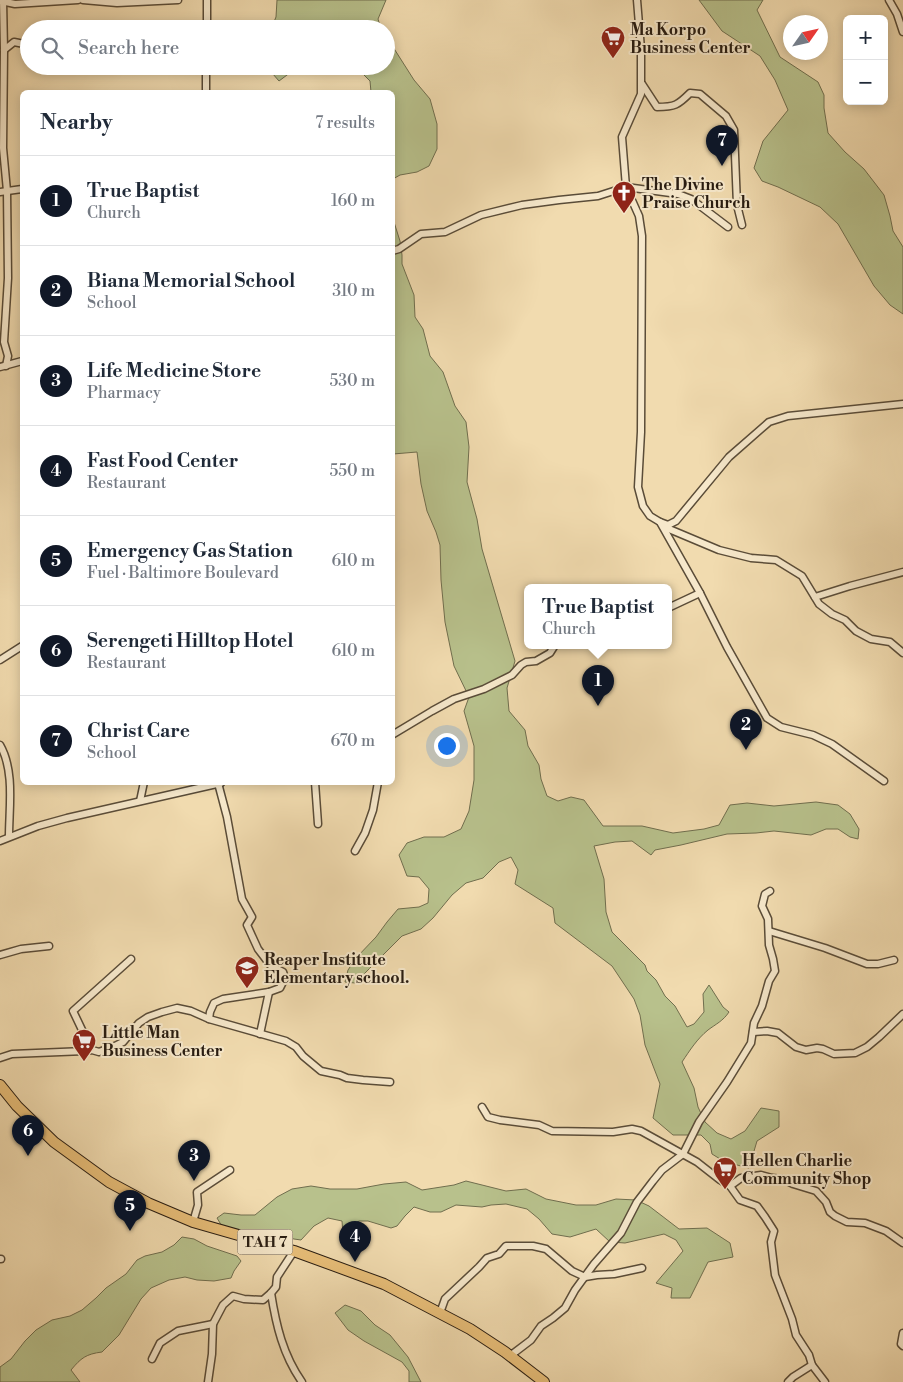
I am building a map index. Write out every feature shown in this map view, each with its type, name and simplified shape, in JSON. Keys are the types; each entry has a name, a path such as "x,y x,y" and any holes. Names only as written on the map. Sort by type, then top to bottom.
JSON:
{"highway":[{"name":"TAH 7","path":"0,1085 17,1106 54,1142 109,1182 148,1203 193,1222 294,1250 384,1284 470,1330 510,1356 544,1382"}],"street":[{"path":"3,367 8,356 4,342 8,278 3,191 4,50 2,1 15,4 78,0"},
{"path":"83,0 118,2 178,0"},
{"path":"207,0 207,20"},
{"path":"637,0 641,49 641,94 622,137 626,186 640,216 642,236 641,406 638,487 643,506 650,516 668,525 669,529 719,550 751,558 776,560 802,576 819,604 832,614 845,620 856,631 871,639 890,642 903,653"},
{"path":"889,0 897,14 903,32"},
{"path":"4,50 14,42 20,43"},
{"path":"206,75 206,90"},
{"path":"642,84 657,107 679,104 690,93 700,94 726,116 734,130 736,205 742,225"},
{"path":"395,250 420,234 445,232 481,215 522,205 598,196 626,186 678,194 691,199 728,227"},
{"path":"3,191 20,189"},
{"path":"3,367 20,362"},
{"path":"668,525 676,521 729,457 769,422 788,416 903,404"},
{"path":"660,522 767,718 781,727 813,735 832,744 884,781"},
{"path":"814,597 903,572"},
{"path":"672,606 700,593"},
{"path":"0,660 20,647"},
{"path":"395,733 447,703 484,689 512,675 521,665 526,662 536,661 550,653 552,649"},
{"path":"0,745 6,763 10,789 9,836"},
{"path":"140,801 143,785"},
{"path":"0,841 9,836 67,818 211,785"},
{"path":"210,1020 210,1012 214,1003 223,999 269,992 280,988 286,978 283,972 271,966 258,948 247,925 252,916 242,899 220,785"},
{"path":"316,785 318,824"},
{"path":"355,851 365,833 373,810 377,785"},
{"path":"510,1356 531,1340 541,1326 565,1308 575,1290 621,1233 637,1202 653,1180 682,1154 699,1122 751,1043 756,1017 762,1006 769,981 775,971 769,944 768,919 762,906 765,894 770,891"},
{"path":"769,931 825,948 867,964 878,964 894,960"},
{"path":"0,955 21,949 49,946"},
{"path":"85,1051 83,1032 73,1011 131,959"},
{"path":"260,1034 269,992"},
{"path":"0,1058 12,1054 92,1050 99,1052 123,1042 139,1023 148,1017 177,1008 191,1011 210,1020 286,1041 296,1046 303,1056 321,1071 347,1078 390,1082"},
{"path":"753,1032 768,1030 778,1033 796,1047 806,1050 817,1048 834,1054 855,1053 879,1038 903,1014"},
{"path":"482,1107 488,1117 539,1125 552,1131 613,1132 632,1129 641,1130 682,1154 730,1186 740,1200 756,1206 774,1231 771,1242 775,1275 792,1319 796,1335 812,1365 825,1382"},
{"path":"193,1222 198,1205 197,1192 230,1170"},
{"path":"730,1186 741,1178 761,1175 783,1179 816,1191 826,1202 830,1212 847,1222 864,1223 879,1228 903,1243"},
{"path":"440,1313 445,1298 487,1258 499,1254 506,1246 533,1246 546,1249 572,1271 585,1277 614,1274 642,1268"},
{"path":"208,1382 212,1354 213,1324 223,1305 233,1296 244,1299 263,1300 276,1287 277,1277 294,1250"},
{"path":"271,1293 276,1324 282,1344 302,1382"},
{"path":"152,1359 160,1343 178,1331 213,1324"},
{"path":"903,1333 901,1344 903,1346"},
{"path":"788,1382 812,1365"}],"green space":[{"path":"277,0 386,0 378,20 275,20"},
{"path":"699,0 763,0 757,10 780,57 818,82 824,95 828,133 864,169 884,195 893,231 903,247 903,314 890,305 874,286 838,224 820,207 762,181 754,168 763,141 788,110 775,80 760,56 722,31"},
{"path":"395,50 414,80 430,99 437,124 437,149 429,166 417,172 395,178 395,90 371,90 370,81 364,75 395,75"},
{"path":"274,75 287,75 279,81"},
{"path":"395,225 400,241 402,264 414,295 415,317 423,329 430,356 443,372 455,406 466,422 469,447 467,482 477,519 482,549 515,661 507,688 509,711 525,730 528,746 539,765 541,779 547,796 558,801 571,797 584,800 603,826 642,826 673,833 719,825 730,805 747,803 774,806 816,802 838,805 850,814 859,829 858,839 850,837 838,829 826,829 811,835 774,831 727,834 655,850 651,855 632,841 594,846 604,879 606,912 612,932 645,965 647,971 656,980 665,996 675,1006 687,1027 694,1024 704,1012 703,994 709,985 723,1007 729,1012 700,1037 682,1062 694,1088 698,1107 705,1122 717,1133 731,1139 745,1131 761,1108 779,1111 779,1127 757,1141 749,1168 725,1162 712,1154 710,1144 701,1135 673,1135 653,1118 660,1084 645,1045 640,1015 634,999 612,966 555,923 553,908 515,884 518,870 511,857 499,862 483,878 466,883 452,895 421,929 402,936 355,983 345,982 348,970 356,958 376,937 398,909 419,907 428,903 429,889 419,877 407,876 399,855 407,843 424,837 444,837 461,829 469,811 474,780 474,746 464,711 469,697 454,666 445,622 440,545 427,511 417,452 395,454"},
{"path":"466,1181 506,1191 526,1189 546,1199 576,1205 596,1205 616,1199 636,1200 649,1206 679,1229 707,1228 730,1243 733,1257 708,1262 690,1298 671,1298 672,1288 656,1283 683,1251 676,1240 664,1234 625,1243 610,1242 596,1229 570,1237 552,1234 527,1209 506,1204 482,1207 456,1205 441,1212 430,1212 414,1207 397,1226 391,1228 368,1221 359,1221 343,1234 342,1221 328,1218 314,1226 301,1240 280,1235 266,1246 226,1233 217,1218 224,1213 255,1215 277,1197 292,1189 311,1186 330,1189 357,1189 406,1182 422,1190 454,1185"},
{"path":"182,1237 194,1239 207,1246 237,1256 241,1261 231,1278 214,1281 185,1277 169,1280 151,1288 141,1299 119,1335 102,1352 84,1357 71,1370 80,1382 0,1382 0,1367 11,1359 36,1330 52,1320 70,1316 82,1310 106,1288 126,1274 137,1260 162,1252 174,1245"},
{"path":"345,1305 361,1311 375,1325 390,1335 408,1357 421,1382 409,1382 409,1371 402,1362 348,1330 335,1313"}],"place":[{"name":"Ma Korpo Business Center","path":"613,59"},
{"name":"Christ Care","path":"722,166"},
{"name":"The Divine Praise Church","path":"624,214"},
{"name":"True Baptist","path":"598,706"},
{"name":"Biana Memorial School","path":"746,750"},
{"name":"Reaper Institute Elementary school.","path":"247,989"},
{"name":"Little Man Business Center","path":"84,1062"},
{"name":"Serengeti Hilltop Hotel","path":"28,1156"},
{"name":"Life Medicine Store","path":"194,1181"},
{"name":"Hellen Charlie Community Shop","path":"725,1190"},
{"name":"Emergency Gas Station","path":"130,1231"},
{"name":"Fast Food Center","path":"355,1262"}]}
